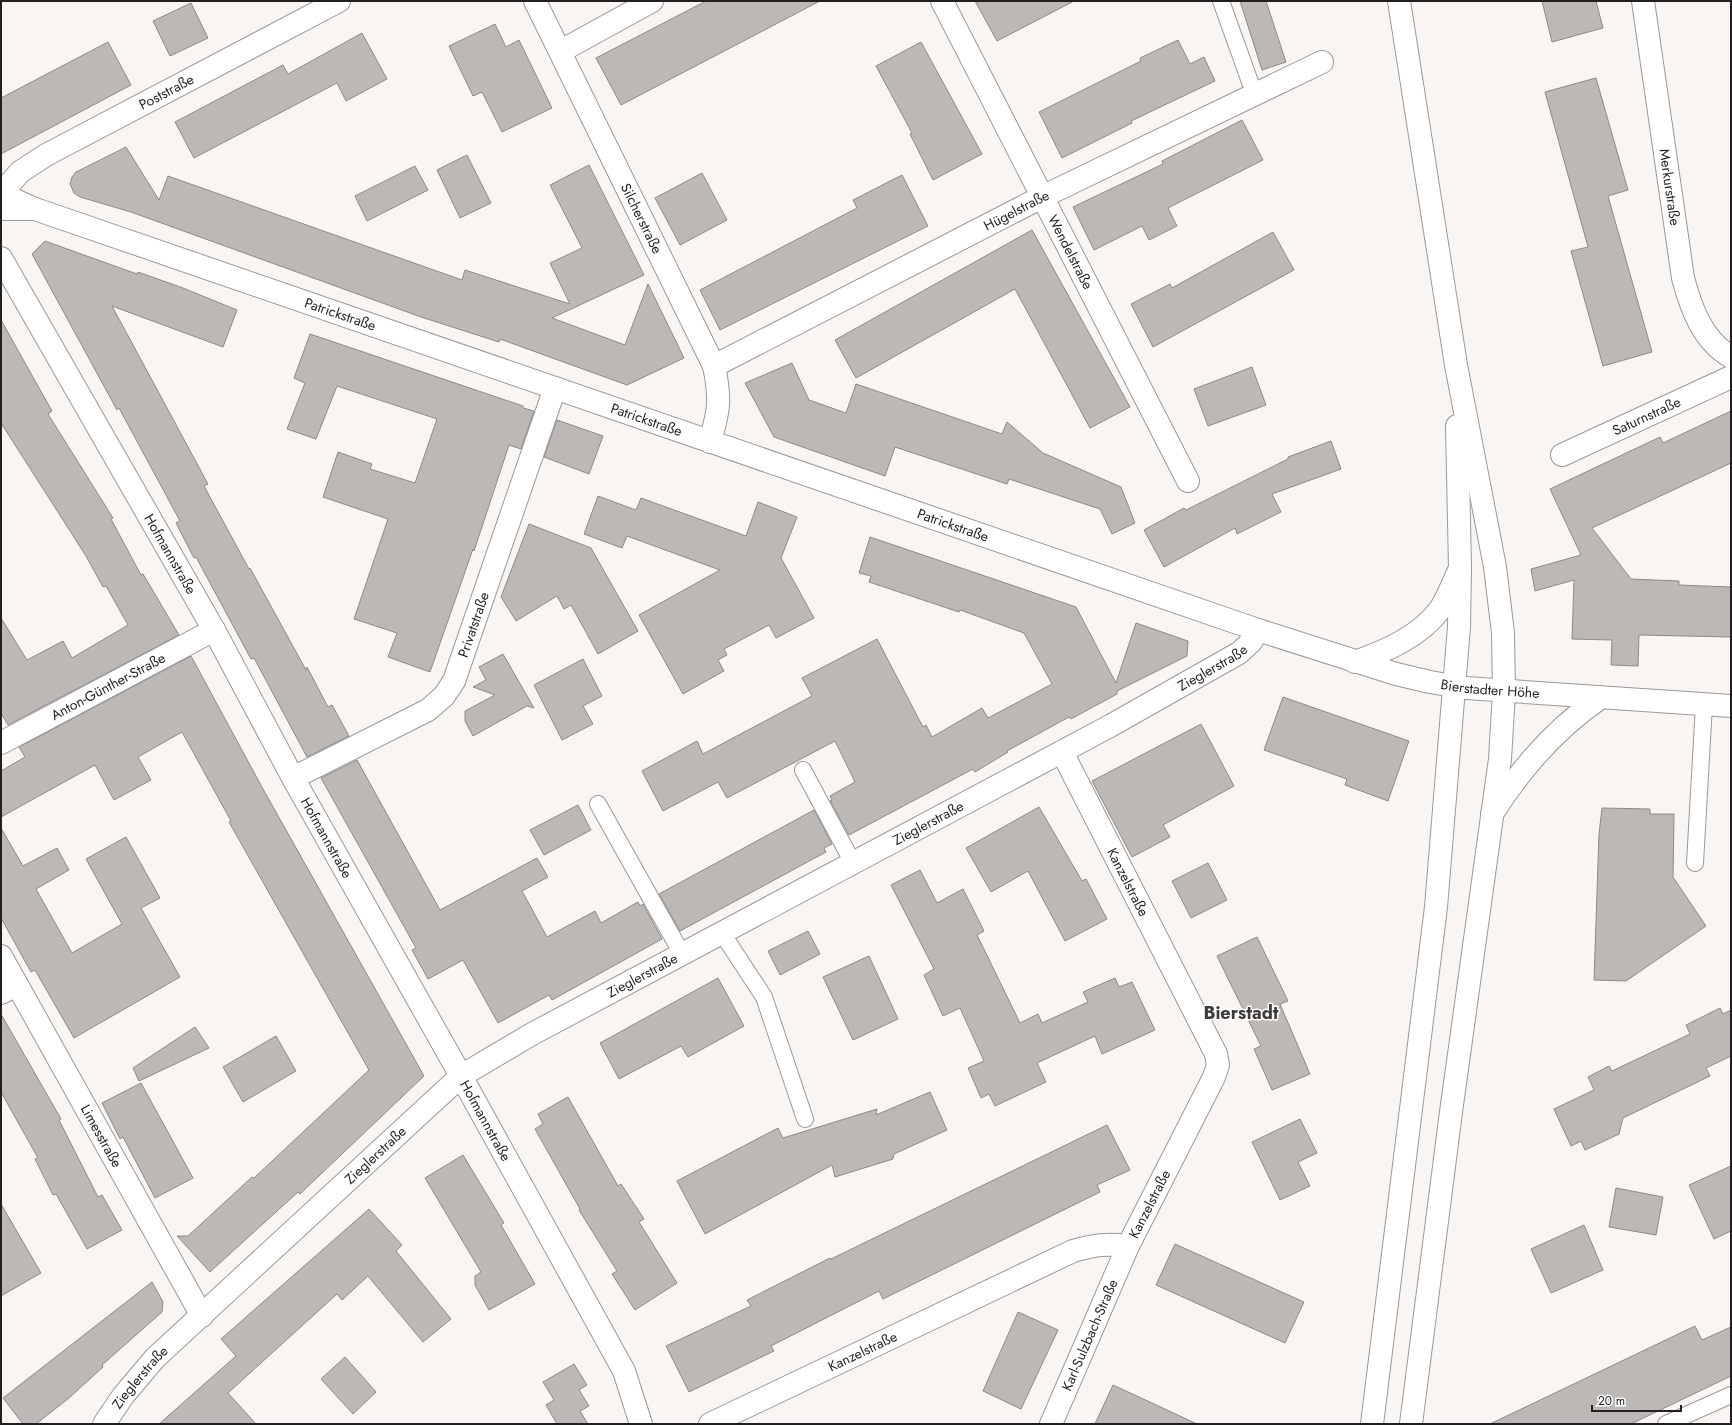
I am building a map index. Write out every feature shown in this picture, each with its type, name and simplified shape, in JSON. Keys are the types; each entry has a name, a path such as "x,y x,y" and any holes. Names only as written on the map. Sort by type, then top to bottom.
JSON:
{"main road":[{"name":"Poststraße","path":"1,194 20,172 46,154 339,1"},
{"name":"Silcherstraße","path":"535,1 561,51 714,366 719,393 718,415 710,442"},
{"path":"561,51 652,1"},
{"name":"Wendelstraße","path":"942,1 1188,481"},
{"path":"1399,1 1456,365 1494,567 1503,633 1504,692 1502,746 1411,1424"},
{"name":"Merkurstraße","path":"1643,1 1683,278 1697,322 1712,341 1731,357"},
{"name":"Hügelstraße","path":"714,366 1042,197 1254,93 1322,62"},
{"name":"Patrickstraße","path":"1,194 35,210 1258,630"},
{"name":"Patrickstraße","path":"1,209 35,210"},
{"name":"Hofmannstraße","path":"1,258 214,630 293,778 461,1076 624,1371 640,1424"},
{"path":"1372,1424 1436,907 1459,627 1460,568 1456,365"},
{"name":"Saturnstraße","path":"1562,455 1731,377"},
{"name":"Privatstraße","path":"293,778 428,710 444,696 454,682 554,388"},
{"path":"1355,662 1383,651 1425,626 1442,606 1460,568"},
{"name":"Anton-Günther-Straße","path":"1,743 214,630"},
{"name":"Bierstadter Höhe","path":"1258,630 1355,662 1430,682 1454,686 1504,692 1731,706"},
{"name":"Zieglerstraße","path":"105,1423 123,1396 155,1358 461,1076 532,1034 1062,752 1239,653 1251,642 1258,630"},
{"path":"1492,814 1519,774 1539,750 1579,712 1600,698"},
{"name":"Kanzelstraße","path":"710,1424 1074,1251 1092,1245 1104,1244 1128,1246 1214,1077 1218,1066 1216,1054 1062,752"},
{"name":"Limesstraße","path":"1,956 9,989 202,1316"},
{"name":"Karl-Sulzbach-Straße","path":"1051,1424 1128,1246"}],"lane":[{"path":"1221,1 1254,93"},
{"path":"1695,863 1704,705"},
{"path":"803,770 854,863"},
{"path":"598,804 682,954"},
{"path":"722,933 764,997 805,1119"},
{"path":"1666,1424 1731,1395"}],"building":[{"path":"706,1 820,1 621,105 596,58"},
{"path":"975,1 1074,1 997,41"},
{"path":"1240,1 1266,1 1286,62 1262,70"},
{"path":"1542,1 1596,1 1603,28 1552,42"},
{"path":"191,3 208,38 170,56 153,21"},
{"path":"495,24 506,47 519,40 552,108 502,132 482,92 473,96 449,46"},
{"path":"362,33 387,79 346,101 337,83 194,158 175,122 283,65 288,74"},
{"path":"1178,40 1190,64 1204,57 1215,81 1131,121 1132,123 1062,158 1039,112 1141,61 1140,58"},
{"path":"108,42 131,85 1,154 1,98"},
{"path":"921,42 982,154 933,180 910,134 912,133 876,66"},
{"path":"1596,78 1628,190 1608,196 1652,352 1603,366 1571,251 1588,247 1545,92"},
{"path":"1242,120 1263,160 1168,208 1177,226 1149,240 1142,226 1094,250 1073,207 1163,164 1162,161"},
{"path":"126,147 159,200 168,176 462,280 465,270 570,304 550,263 582,248 550,185 589,165 644,275 552,318 625,345 648,284 684,358 627,385 500,339 499,342 421,317 131,212 80,197 74,193 70,184 72,177 76,172"},
{"path":"467,155 491,203 460,218 437,170"},
{"path":"415,166 428,190 367,221 355,196"},
{"path":"702,173 727,220 680,245 655,198"},
{"path":"902,175 928,226 720,330 700,290 857,208 853,200"},
{"path":"1032,230 1130,407 1090,428 1015,289 856,378 835,340"},
{"path":"1273,232 1294,270 1153,347 1131,304 1170,284 1172,288"},
{"path":"45,241 137,274 138,272 183,288 237,310 223,347 112,306 208,484 204,486 249,569 250,568 306,670 307,667 328,707 332,705 349,736 307,757 254,658 251,659 196,557 194,558 176,523 180,521 119,408 117,410 32,254"},
{"path":"1,320 52,411 48,414 113,518 111,519 141,575 143,574 179,635 8,725 1,713 1,618 27,660 63,641 72,658 128,625 106,586 103,587 86,556 1,423"},
{"path":"310,334 534,411 521,449 509,445 474,551 473,549 430,672 388,657 397,633 354,619 388,519 323,497 338,452 372,464 370,469 415,483 437,419 337,386 316,439 287,429 305,383 294,378"},
{"path":"792,363 809,400 846,413 856,384 1002,434 1007,422 1043,453 1121,487 1135,523 1112,534 1100,509 1009,479 1007,484 895,447 885,476 774,437 745,383"},
{"path":"1252,367 1266,405 1208,426 1194,389"},
{"path":"1731,411 1731,463 1592,528 1631,579 1679,581 1679,585 1731,587 1731,637 1639,635 1638,666 1611,665 1612,640 1572,639 1574,580 1535,591 1531,569 1581,555 1550,489 1660,437 1663,443"},
{"path":"557,420 603,436 589,474 544,457"},
{"path":"1331,441 1341,469 1272,494 1281,512 1237,534 1235,528 1164,567 1144,530 1184,508 1186,510 1288,459 1288,457"},
{"path":"598,496 636,510 641,498 746,536 758,502 797,517 781,558 814,618 776,638 769,625 724,649 727,655 718,660 724,671 683,694 639,615 720,570 627,536 622,548 584,534"},
{"path":"529,524 591,548 638,631 598,654 571,605 564,609 557,596 516,621 501,597"},
{"path":"870,537 1076,607 1116,683 1136,623 1188,641 1187,656 1117,691 1117,694 1071,719 1069,717 1007,751 1008,752 975,772 973,769 849,835 830,801 832,800 830,796 855,782 835,741 727,798 718,782 663,811 642,771 697,741 703,754 812,696 802,678 877,639 923,727 926,725 932,737 982,708 988,718 1052,684 1024,633 960,610 959,612 869,582 871,576 859,573"},
{"path":"503,654 534,708 527,706 473,736 465,721 465,711 495,695 473,687 486,680 479,667"},
{"path":"191,656 263,789 424,1076 300,1194 298,1192 210,1272 177,1236 188,1236 252,1177 254,1178 369,1070 229,822 231,821 182,732 138,757 151,780 114,800 95,765 1,817 1,771 25,757 19,747"},
{"path":"583,659 602,696 583,706 593,724 562,740 534,685"},
{"path":"1283,697 1409,741 1388,801 1345,785 1347,779 1264,750"},
{"path":"1201,724 1234,786 1163,825 1170,837 1132,857 1092,781"},
{"path":"357,760 440,910 537,858 548,877 522,891 547,937 595,911 601,923 638,902 640,906 643,904 662,939 552,1000 549,995 498,1023 463,960 428,979 412,950 416,948 321,778"},
{"path":"578,805 591,830 544,855 530,830"},
{"path":"1039,807 1082,881 1086,879 1107,919 1065,941 1028,871 991,892 966,848"},
{"path":"1602,808 1650,809 1650,814 1674,814 1673,877 1706,926 1626,981 1594,980 1599,834"},
{"path":"814,810 832,844 824,848 826,852 680,931 659,894"},
{"path":"1,828 23,866 57,848 69,870 36,889 72,953 122,924 86,859 126,837 160,898 141,908 180,977 74,1038 35,970 31,972 1,918"},
{"path":"1208,863 1227,900 1191,918 1172,881"},
{"path":"920,870 937,903 963,889 984,931 977,935 1020,1023 1038,1014 1042,1023 1088,1002 1083,992 1115,978 1119,987 1132,982 1155,1030 1102,1054 1095,1036 1037,1063 1046,1082 995,1106 989,1094 981,1098 968,1068 984,1061 960,1008 943,1016 924,975 934,969 891,885"},
{"path":"808,931 820,954 780,975 768,951"},
{"path":"1257,937 1288,1001 1280,1004 1310,1074 1272,1090 1254,1049 1261,1046 1217,956"},
{"path":"869,956 898,1019 853,1040 823,977"},
{"path":"718,978 744,1026 688,1057 681,1046 619,1079 600,1043"},
{"path":"1720,1008 1723,1014 1731,1010 1731,1056 1706,1068 1710,1076 1623,1118 1619,1134 1585,1150 1581,1141 1571,1146 1554,1109 1594,1090 1588,1077 1609,1066 1612,1071 1690,1034 1686,1025"},
{"path":"1,1014 61,1119 59,1120 98,1197 102,1195 122,1230 87,1249 56,1194 53,1195 35,1159 38,1158 1,1092"},
{"path":"195,1027 209,1048 139,1081 133,1068"},
{"path":"276,1036 296,1071 243,1102 223,1067"},
{"path":"141,1083 193,1178 155,1198 123,1137 120,1139 102,1103"},
{"path":"930,1092 947,1130 894,1154 893,1159 835,1177 832,1165 705,1234 677,1181 778,1128 783,1138 877,1109 876,1115"},
{"path":"568,1097 618,1186 621,1184 644,1219 639,1222 677,1283 635,1310 612,1274 617,1271 579,1210 580,1209 535,1129 543,1124 538,1114"},
{"path":"1300,1119 1317,1153 1298,1162 1310,1186 1280,1200 1252,1142"},
{"path":"1107,1125 1130,1170 1097,1185 1100,1192 883,1299 879,1291 771,1346 774,1351 689,1392 666,1346 751,1306 747,1300 830,1258 831,1259"},
{"path":"463,1155 504,1223 501,1225 535,1284 489,1310 475,1285 475,1276 481,1272 425,1178"},
{"path":"1731,1166 1731,1231 1714,1239 1689,1185"},
{"path":"1616,1188 1663,1197 1656,1235 1609,1227"},
{"path":"1,1204 41,1273 1,1296"},
{"path":"369,1209 402,1245 396,1251 451,1319 423,1342 368,1276 342,1300 337,1294 228,1393 256,1424 159,1424 236,1356 221,1339"},
{"path":"1584,1225 1603,1270 1551,1293 1531,1249"},
{"path":"1175,1244 1304,1302 1285,1343 1156,1285"},
{"path":"152,1282 163,1302 162,1312 102,1365 103,1367 69,1398 36,1424 23,1424 3,1398"},
{"path":"1018,1312 1058,1330 1021,1409 983,1391"},
{"path":"1695,1326 1702,1340 1731,1327 1731,1376 1631,1424 1490,1424"},
{"path":"345,1357 376,1392 353,1414 321,1379"},
{"path":"574,1364 587,1385 579,1390 589,1406 580,1411 588,1424 557,1424 546,1405 554,1400 543,1382"},
{"path":"1113,1385 1139,1397 1197,1424 1095,1424"}],"district":[{"name":"Bierstadt","path":"1241,1013"}]}
